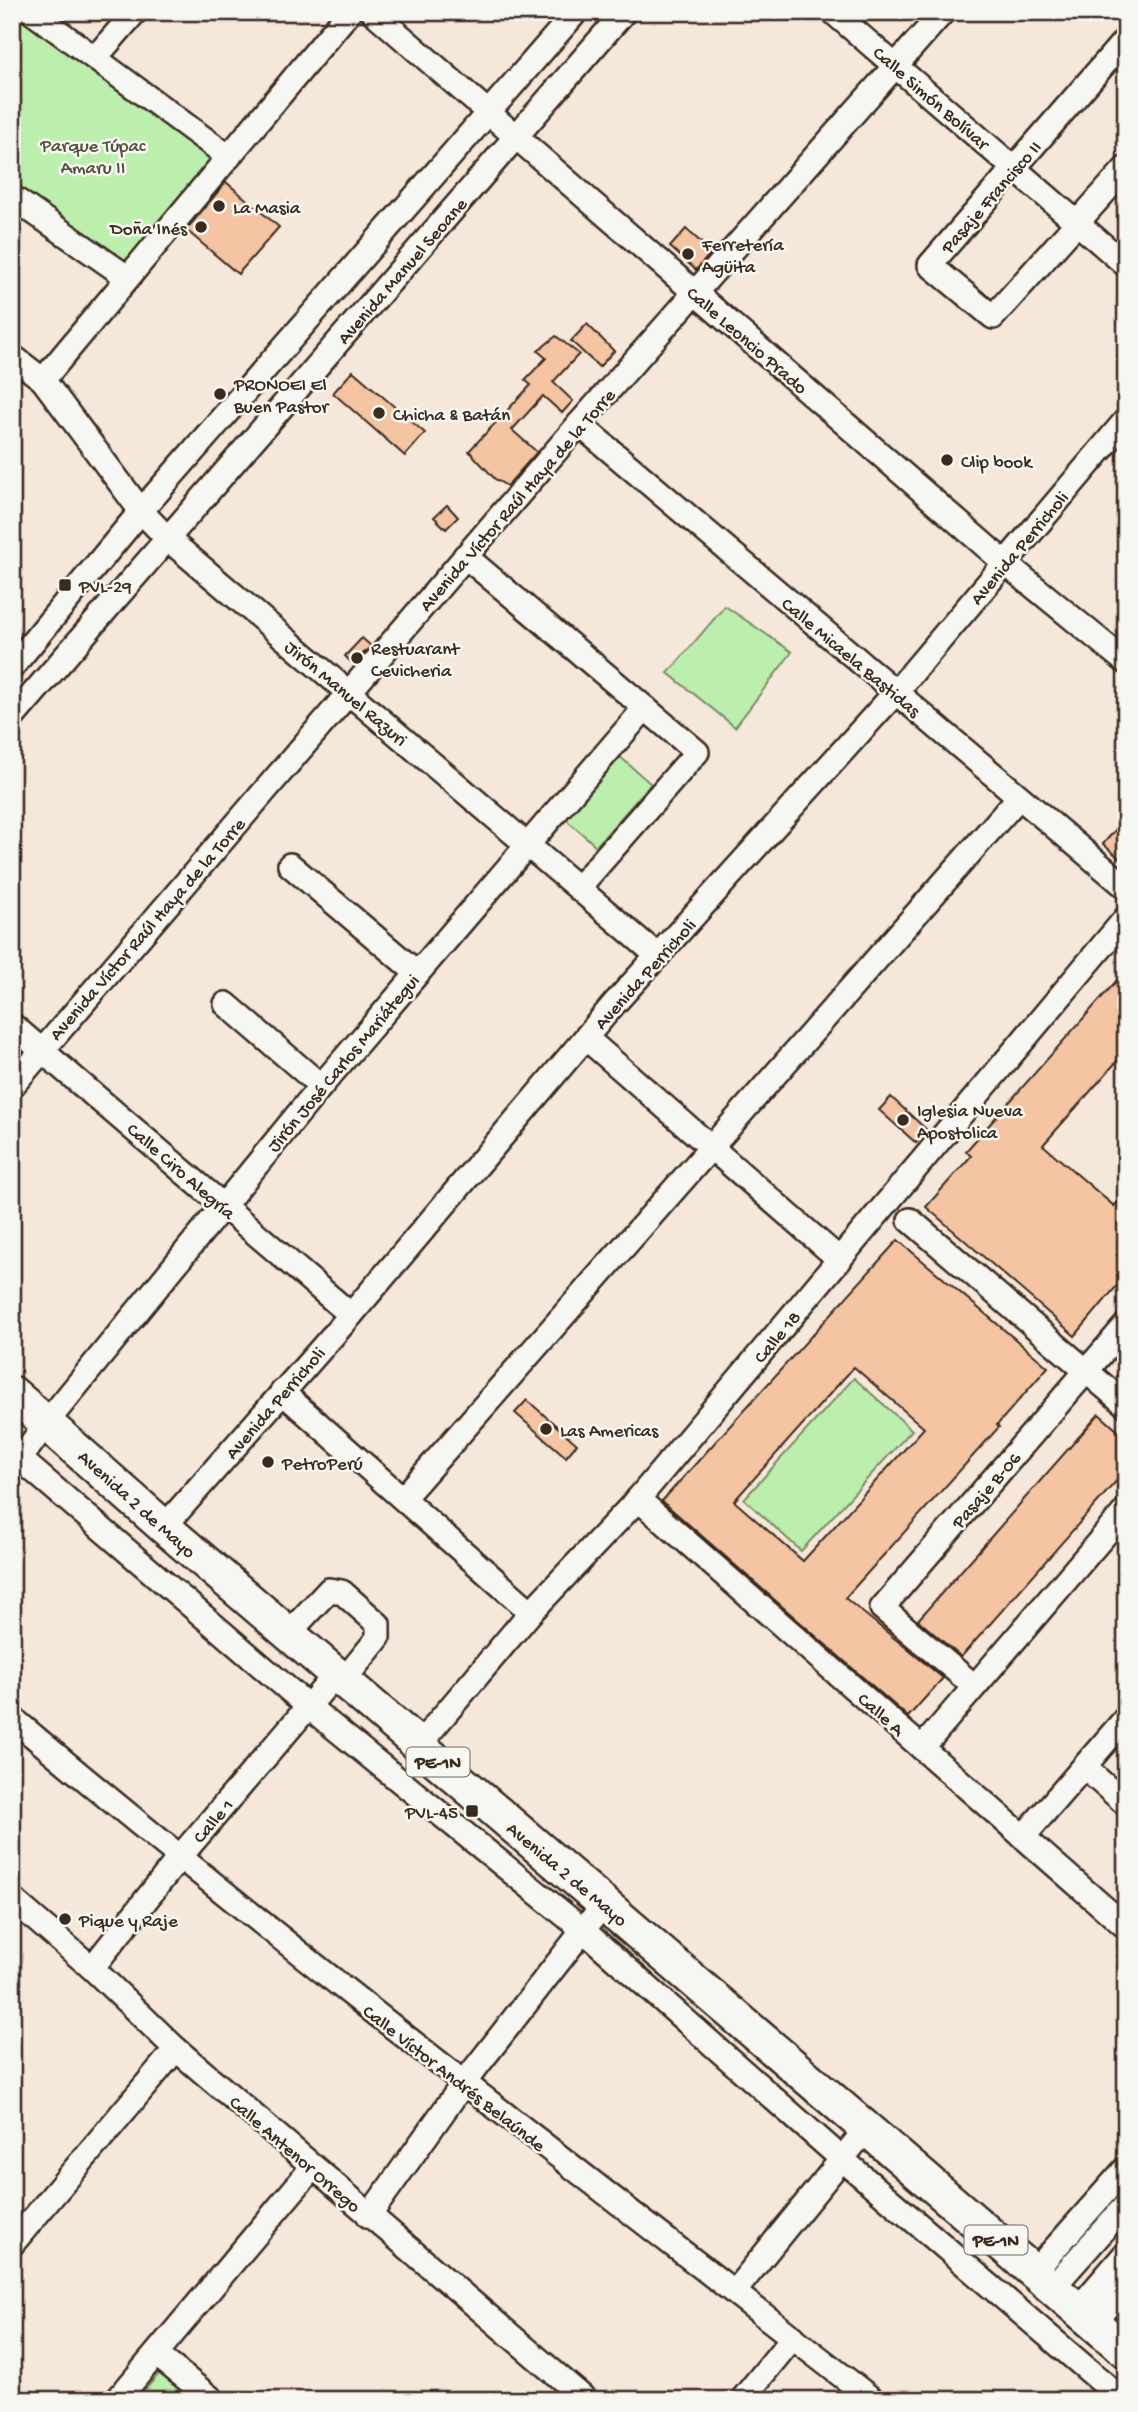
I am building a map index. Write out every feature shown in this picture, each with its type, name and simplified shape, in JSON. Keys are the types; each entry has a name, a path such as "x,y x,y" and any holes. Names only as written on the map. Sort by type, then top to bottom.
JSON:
{"highway":[{"name":"Avenida 2 de Mayo","path":"12,1393 418,1746 1126,2351"}],"street":[{"path":"32,12 229,157"},
{"path":"96,58 135,12"},
{"path":"43,380 349,12"},
{"name":"Calle Leoncio Prado","path":"373,12 1005,563 1126,662"},
{"name":"Avenida Manuel Seoane","path":"12,667 141,510 576,12"},
{"name":"Avenida Manuel Seoane","path":"12,718 624,12"},
{"name":"Calle Simón Bolívar","path":"833,12 1126,265"},
{"name":"Avenida Víctor Raúl Haya de la Torre","path":"12,1086 579,424 943,12"},
{"name":"Pasaje Francisco II","path":"1125,40 930,265 993,317 1079,224 1126,168"},
{"path":"12,197 127,277"},
{"name":"Jirón Manuel Razuri","path":"12,356 43,380 141,510 167,539 658,956"},
{"name":"Avenida Perricholi","path":"164,1527 351,1315 586,1038 896,692 1126,420"},
{"name":"Calle Micaela Bastidas","path":"579,424 1126,887"},
{"path":"466,556 697,752 579,887"},
{"name":"Jirón José Carlos Mariátegui","path":"15,1461 321,1086 645,708"},
{"path":"404,1497 1019,797"},
{"path":"289,865 416,973"},
{"name":"Calle 18","path":"418,1746 531,1612 638,1499 1126,918"},
{"path":"226,1004 321,1086"},
{"name":"Calle Ciro Alegría","path":"12,1025 351,1315"},
{"path":"586,1038 841,1260"},
{"path":"910,1220 1126,1405"},
{"name":"Pasaje B-06","path":"974,1686 882,1608 1126,1325"},
{"path":"282,1392 531,1612"},
{"path":"15,1461 309,1707 583,1930 842,2159 1123,2400"},
{"name":"Calle A","path":"638,1499 1126,1927"},
{"path":"922,1748 1126,1510"},
{"name":"Calle 1","path":"92,1968 179,1858 309,1707 377,1638 377,1624 342,1592 329,1590 288,1634"},
{"name":"Calle Víctor Andrés Belaúnde","path":"12,1718 179,1858 463,2084 873,2400"},
{"path":"1023,1837 1126,1718"},
{"path":"1084,1767 1126,1804"},
{"name":"Calle Antenor Orrego","path":"12,1899 92,1968 176,2049 312,2168 586,2400"},
{"path":"369,2216 463,2084 603,1904"},
{"path":"12,2245 176,2049"},
{"path":"734,2292 867,2128"},
{"path":"117,2400 312,2168"},
{"path":"1043,2280 1126,2168"},
{"path":"1043,2280 1126,2205"},
{"path":"1085,2317 1126,2253"},
{"path":"1085,2317 1126,2285"},
{"path":"742,2400 793,2337"},
{"path":"157,2355 213,2400"}],"green space":[{"name":"Parque Túpac Amaru II","path":"12,12 31,12 226,158 129,270 12,196"},
{"path":"725,606 792,652 735,727 668,673"},
{"path":"618,755 651,784 596,846 563,817"},
{"path":"854,1378 912,1430 801,1551 744,1499"},
{"path":"165,2367 203,2400 136,2400"}],"building":[{"path":"226,182 279,227 238,274 186,230"},
{"path":"686,229 712,252 696,270 670,247"},
{"path":"587,324 614,351 599,367 571,341"},
{"path":"556,336 579,354 553,382 573,401 562,413 543,396 512,430 537,452 507,486 495,479 469,451 531,385 525,380 546,358 538,351"},
{"name":"Chicha & Batán","path":"353,371 425,433 405,456 333,393"},
{"path":"447,505 458,517 446,529 434,517"},
{"path":"362,638 371,646 353,664 345,656"},
{"path":"1126,818 1126,864 1103,844"},
{"path":"1126,970 1126,1051 1043,1145 1114,1206 1126,1192 1126,1245 1117,1255 1126,1262 1126,1275 1075,1336 926,1207 971,1156 966,1151"},
{"name":"Iglesia Nueva Apostolica","path":"891,1097 927,1130 916,1143 879,1110"},
{"path":"898,1240 1048,1367 997,1425 999,1427 845,1598 943,1678 908,1717 662,1501","holes":["854,1367 924,1428 803,1561 734,1501"]},
{"name":"Las Americas","path":"527,1400 577,1444 566,1457 515,1413"},
{"path":"1099,1414 1126,1438 1126,1470 961,1657 918,1620"}],"place":[{"name":"La Masia","path":"219,206"},
{"name":"Doña Inés","path":"201,227"},
{"name":"Ferretería Agüita","path":"688,254"},
{"name":"PRONOEI El Buen Pastor","path":"220,394"},
{"name":"Chicha & Batán","path":"379,413"},
{"name":"Clip book","path":"947,460"},
{"name":"PVL-29","path":"65,585"},
{"name":"Restuarant Cevicheria","path":"357,658"},
{"name":"Iglesia Nueva Apostolica","path":"903,1120"},
{"name":"Las Americas","path":"546,1429"},
{"name":"PetroPerú","path":"268,1462"},
{"name":"PVL-45","path":"472,1811"},
{"name":"Pique y Raje","path":"65,1919"}]}
